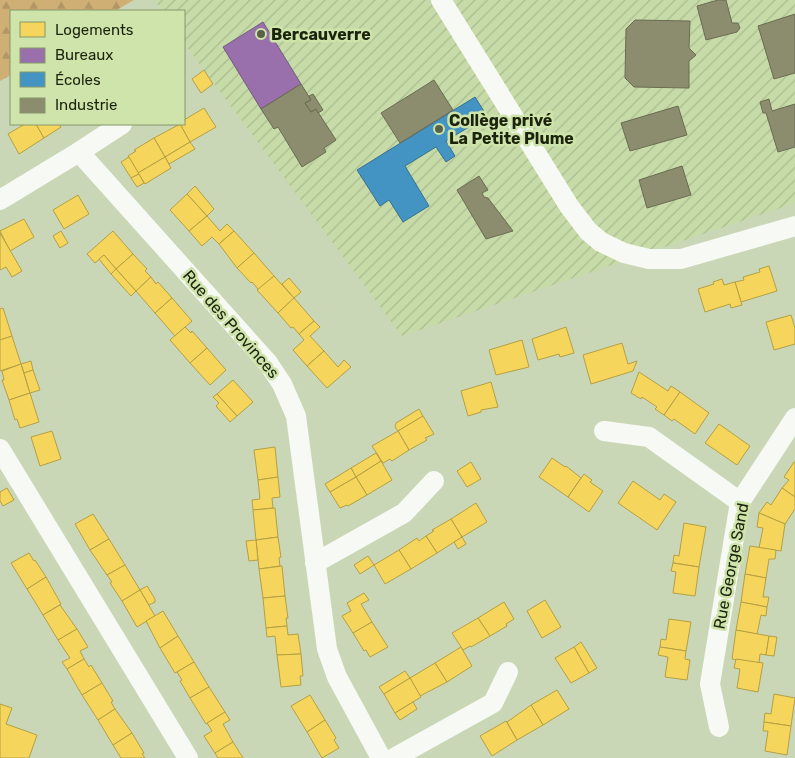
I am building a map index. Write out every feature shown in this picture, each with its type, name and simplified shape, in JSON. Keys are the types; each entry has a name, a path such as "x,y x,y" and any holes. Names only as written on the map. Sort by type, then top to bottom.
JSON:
{"street":[{"path":"441,0 569,206 588,231 601,242 624,253 649,259 681,258 795,226"},
{"path":"0,200 80,152 120,125"},
{"name":"Rue des Provinces","path":"80,152 268,363 282,384 296,416 327,649 338,677 381,758"},
{"name":"Rue George Sand","path":"720,727 710,684 740,502 795,418"},
{"path":"604,431 649,437 740,502"},
{"path":"0,449 188,758"},
{"path":"315,563 404,514 434,481"},
{"path":"394,758 493,703 508,672"}],"shaded area":[{"path":"156,0 795,0 795,203 402,336 185,44 185,10 160,10"}],"green space":[{"path":"0,0 134,0 117,10 10,10 10,76 0,81"}],"building: Logements":[{"path":"204,70 213,84 201,93 192,79"},
{"path":"204,108 216,127 190,142 181,125 185,125 185,119"},
{"path":"23,125 37,125 44,138 19,154 8,134"},
{"path":"37,125 60,125 61,127 44,138"},
{"path":"181,125 190,142 165,157 154,138"},
{"path":"154,138 165,157 138,173 128,156 136,151 134,150"},
{"path":"190,142 195,149 169,164 165,157"},
{"path":"129,157 139,174 131,178 121,162"},
{"path":"165,157 171,168 145,184 138,173"},
{"path":"139,174 144,183 137,187 131,178"},
{"path":"195,186 214,209 207,216 187,194"},
{"path":"187,194 207,216 189,231 170,210"},
{"path":"78,195 89,214 64,229 53,210"},
{"path":"207,216 220,231 227,224 234,231 219,244 212,237 202,246 189,231"},
{"path":"24,219 34,237 10,251 0,231"},
{"path":"61,231 68,243 60,248 53,236"},
{"path":"113,231 133,254 116,269 104,255 95,263 87,254"},
{"path":"234,231 254,253 237,268 219,244"},
{"path":"0,233 22,271 12,277 6,267 0,270"},
{"path":"254,253 274,276 259,290 237,268"},
{"path":"133,254 147,269 145,271 151,277 136,291 116,269"},
{"path":"104,255 116,269 111,274 99,259"},
{"path":"769,266 777,291 741,302 735,282 744,280 743,277 760,272 759,269"},
{"path":"116,269 136,291 131,296 111,274"},
{"path":"274,276 294,298 278,313 257,290"},
{"path":"151,277 172,298 155,313 136,291"},
{"path":"289,278 301,292 294,298 282,284"},
{"path":"722,279 724,285 735,282 742,305 731,308 730,304 705,312 698,289 714,284 713,282"},
{"path":"172,298 192,321 175,336 155,313"},
{"path":"294,298 314,321 299,334 278,313"},
{"path":"3,308 12,336 0,340 0,309"},
{"path":"791,315 795,328 795,344 774,350 766,322"},
{"path":"314,321 320,327 310,336 324,351 307,366 293,350 304,340 299,334"},
{"path":"185,327 191,333 192,331 207,348 190,363 170,340"},
{"path":"566,327 574,353 560,357 559,354 538,360 532,339"},
{"path":"12,336 21,364 0,371 0,340"},
{"path":"522,340 529,367 496,375 489,350"},
{"path":"622,343 628,364 637,361 633,371 591,384 583,355"},
{"path":"207,348 226,370 210,385 190,363"},
{"path":"324,351 338,367 344,360 351,367 327,388 307,366"},
{"path":"31,361 33,370 24,373 21,364"},
{"path":"21,364 30,393 9,400 2,380 4,380 2,371"},
{"path":"33,370 40,390 30,393 24,373"},
{"path":"639,372 668,391 671,386 680,392 664,415 655,409 657,407 642,397 641,399 631,393"},
{"path":"233,380 253,402 237,416 217,394"},
{"path":"491,382 498,407 481,410 481,412 468,416 461,391"},
{"path":"680,392 709,413 695,434 674,419 672,421 664,415"},
{"path":"30,393 39,422 20,428 17,419 15,420 9,400"},
{"path":"217,394 237,416 230,422 216,406 219,403 213,397"},
{"path":"419,409 423,416 398,431 395,427 396,423"},
{"path":"423,416 434,434 409,450 398,431"},
{"path":"719,424 750,446 737,465 705,443"},
{"path":"52,431 61,459 40,466 31,437"},
{"path":"398,431 409,450 392,461 390,459 383,463 372,446"},
{"path":"275,447 278,477 258,480 254,450"},
{"path":"376,453 381,461 356,477 351,468"},
{"path":"552,458 581,478 568,497 539,477"},
{"path":"381,461 392,480 367,495 356,477"},
{"path":"471,462 481,479 467,487 457,471"},
{"path":"794,462 795,497 782,488 789,480 784,477"},
{"path":"351,468 356,477 330,492 325,484"},
{"path":"584,474 592,480 590,482 603,491 589,512 568,497"},
{"path":"278,477 280,497 272,498 273,508 253,510 252,500 260,499 258,480"},
{"path":"356,477 367,495 348,506 340,508 330,492"},
{"path":"633,481 660,500 664,494 676,502 657,530 618,503"},
{"path":"7,488 14,500 3,506 0,501 0,492"},
{"path":"782,488 795,497 795,509 785,524 759,513 767,502 771,505"},
{"path":"476,503 487,522 462,537 451,519"},
{"path":"275,508 278,537 256,540 253,510"},
{"path":"759,513 785,524 781,551 759,548 763,528 757,527"},
{"path":"93,514 109,539 90,550 75,524"},
{"path":"451,519 462,537 437,553 426,536 434,531 432,530"},
{"path":"684,523 706,527 699,567 673,563 674,555 679,556"},
{"path":"426,536 437,553 411,569 399,550 417,538 419,541"},
{"path":"278,537 281,557 279,558 280,566 259,569 256,540"},
{"path":"462,537 466,544 458,549 454,542"},
{"path":"109,539 125,565 107,575 90,550"},
{"path":"256,540 258,560 249,561 246,541"},
{"path":"750,546 776,550 775,559 769,559 766,578 745,574"},
{"path":"399,550 411,569 385,584 374,565"},
{"path":"29,553 46,577 27,589 11,563"},
{"path":"368,556 374,565 360,574 354,565"},
{"path":"673,563 699,567 695,596 673,593 676,572 671,571"},
{"path":"125,565 140,590 122,601 107,575"},
{"path":"282,566 285,596 263,598 259,569"},
{"path":"745,574 766,578 763,597 769,597 767,607 741,602"},
{"path":"46,577 61,604 43,615 27,589"},
{"path":"147,586 155,599 155,602 149,605 140,590"},
{"path":"140,590 155,616 137,627 122,601"},
{"path":"364,593 369,600 361,604 372,622 353,633 342,616 351,611 347,603"},
{"path":"285,596 288,618 286,618 287,626 266,628 263,598"},
{"path":"545,600 561,627 542,638 527,611"},
{"path":"504,602 514,619 506,624 507,626 490,636 478,618"},
{"path":"741,602 767,607 766,616 761,615 757,634 736,630"},
{"path":"60,605 77,629 58,640 43,615"},
{"path":"163,611 178,636 160,648 146,621"},
{"path":"478,618 490,636 463,650 452,633"},
{"path":"669,619 691,622 686,651 660,647 661,639 666,640"},
{"path":"372,622 388,647 370,657 353,633"},
{"path":"287,626 288,635 298,634 301,654 277,655 275,636 267,637 266,628"},
{"path":"77,629 88,647 80,651 84,659 67,669 62,662 70,658 58,640"},
{"path":"736,630 769,636 766,655 760,654 759,663 732,659"},
{"path":"178,636 194,662 175,673 160,648"},
{"path":"769,636 777,637 774,656 766,655"},
{"path":"581,642 597,668 589,673 574,647"},
{"path":"461,647 472,666 447,682 435,663"},
{"path":"574,647 589,673 571,683 555,658"},
{"path":"660,647 686,651 685,659 690,660 687,680 665,677 668,657 658,655"},
{"path":"301,654 303,676 300,676 301,685 281,687 277,655"},
{"path":"84,659 89,667 91,665 102,683 82,695 67,669"},
{"path":"736,659 763,663 758,692 737,688 740,669 734,668"},
{"path":"194,662 209,687 190,698 177,672"},
{"path":"435,663 447,682 420,696 410,678"},
{"path":"405,671 410,678 384,694 379,687"},
{"path":"410,678 421,697 395,713 384,694"},
{"path":"102,683 113,701 111,702 115,709 98,720 82,695"},
{"path":"209,687 225,712 206,724 190,698"},
{"path":"557,690 569,709 543,725 531,705"},
{"path":"774,694 795,698 791,726 764,722 765,713 771,714"},
{"path":"310,695 325,720 307,732 291,706"},
{"path":"413,702 417,709 400,720 395,713"},
{"path":"0,704 12,708 6,724 37,735 29,758 0,758"},
{"path":"531,705 543,725 517,740 507,722"},
{"path":"115,709 132,733 113,745 98,720"},
{"path":"225,712 230,720 223,724 233,742 215,753 204,736 212,731 207,723"},
{"path":"325,720 336,738 334,740 339,748 322,758 307,732"},
{"path":"506,721 517,740 492,756 480,736"},
{"path":"764,722 791,726 787,755 765,751 768,731 763,731"},
{"path":"132,733 145,758 121,758 113,745"},
{"path":"233,742 243,758 218,758 215,753"}],"building: Bureaux":[{"path":"263,22 301,84 261,109 223,47"}],"building: Écoles":[{"path":"475,97 487,116 446,141 455,156 446,162 436,147 405,166 429,206 403,222 389,200 380,206 357,170"}],"building: Industrie":[{"path":"718,0 726,0 732,23 738,23 740,28 737,32 706,40 697,6"},
{"path":"795,14 795,73 774,79 758,26"},
{"path":"635,20 690,21 689,48 696,55 689,61 689,88 634,87 625,78 626,29"},
{"path":"434,80 453,110 400,143 381,113"},
{"path":"301,84 311,100 305,103 311,112 316,109 336,140 324,148 326,152 302,167 278,127 274,129 261,109"},
{"path":"313,94 323,110 318,113 316,109 311,112 305,103 311,100 309,96"},
{"path":"769,99 772,111 795,104 795,147 778,152 766,113 763,113 760,102"},
{"path":"678,106 687,135 630,151 621,123"},
{"path":"682,166 691,195 647,208 639,180"},
{"path":"479,176 488,190 482,193 484,197 488,198 513,231 486,239 457,190"}],"place":[{"name":"Bercauverre","path":"261,34"},
{"name":"Collège privé La Petite Plume","path":"439,129"}]}
